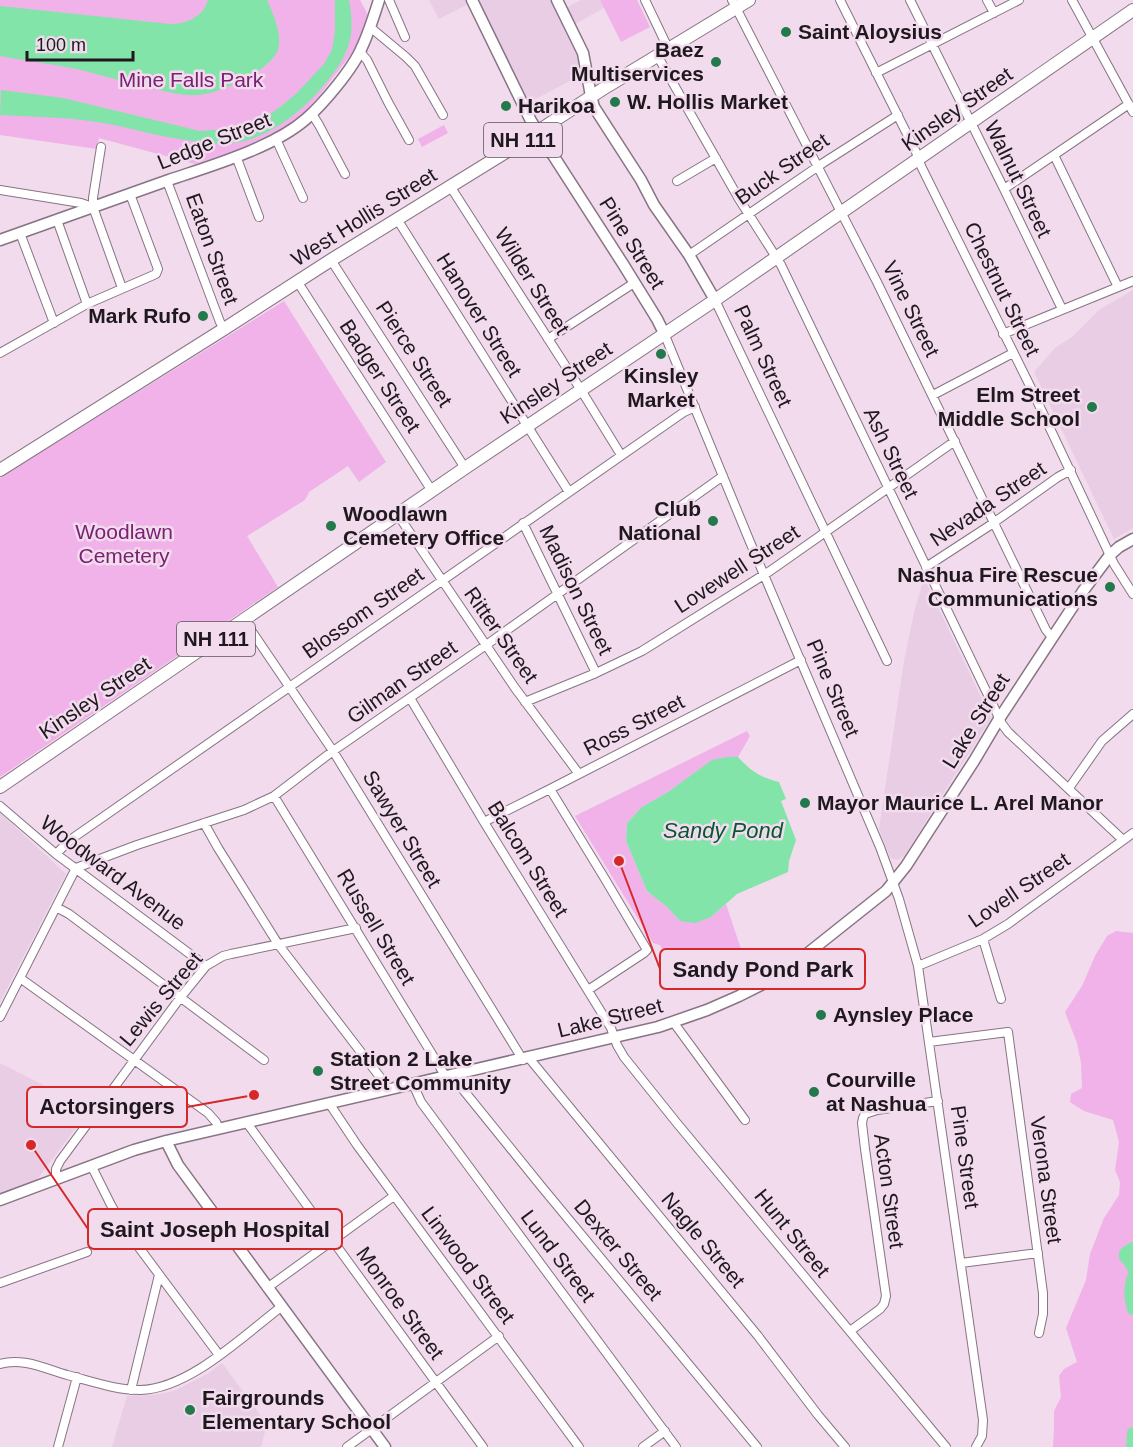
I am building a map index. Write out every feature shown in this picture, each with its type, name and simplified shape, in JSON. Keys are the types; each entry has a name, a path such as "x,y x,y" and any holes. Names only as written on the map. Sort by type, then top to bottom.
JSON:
{"main road":[{"name":"West Hollis Street","path":"0,470 538,131 734,4 749,0"},
{"name":"Kinsley Street","path":"0,787 465,468 715,300 1133,10"}],"street":[{"name":"Ledge Street","path":"0,240 236,156 295,128 312,114 360,52 379,0"},
{"path":"389,0 405,37"},
{"name":"Pine Street","path":"472,0 524,108 655,315 664,333 880,847 899,899 918,966 961,1263 983,1420 982,1436 976,1447"},
{"name":"Palm Street","path":"557,0 584,53 594,107 641,180 654,205 689,255 715,300 887,661"},
{"path":"645,0 668,48"},
{"name":"Chestnut Street","path":"840,0 1071,470 1110,555 1133,594"},
{"name":"Walnut Street","path":"910,0 1062,309"},
{"path":"987,0 994,13"},
{"path":"876,73 1019,0"},
{"path":"1072,0 1133,112"},
{"name":"Vine Street","path":"734,4 877,282 1046,630 1052,637"},
{"path":"370,27 415,66 442,115"},
{"path":"360,52 368,60 409,140"},
{"name":"Ash Street","path":"657,55 749,215 776,257 999,719 1008,732 1124,840"},
{"path":"589,78 596,84 606,87"},
{"path":"1004,189 1129,104"},
{"path":"312,114 345,174"},
{"name":"Buck Street","path":"689,255 818,166 898,115"},
{"path":"276,139 303,198"},
{"path":"101,147 93,207 122,288"},
{"path":"1054,155 1118,287"},
{"path":"236,156 259,217"},
{"path":"677,181 716,158"},
{"name":"Eaton Street","path":"167,181 224,329"},
{"name":"Wilder Street","path":"450,186 621,455"},
{"path":"0,190 93,207"},
{"path":"0,352 87,304 158,271 130,194"},
{"name":"Hanover Street","path":"397,219 569,492"},
{"path":"57,220 87,304"},
{"path":"20,233 54,323"},
{"name":"Pierce Street","path":"331,260 465,468"},
{"name":"Badger Street","path":"297,281 432,491"},
{"path":"1003,334 1133,281"},
{"path":"548,339 634,283"},
{"path":"933,395 1013,353"},
{"name":"Blossom Street","path":"56,854 70,840 289,686 686,410 695,406"},
{"name":"Lovewell Street","path":"525,702 642,651 764,574 955,441"},
{"name":"Nevada Street","path":"926,567 1071,470"},
{"name":"Gilman Street","path":"76,868 137,845 244,810 274,796 333,751 723,476"},
{"name":"Ritter Street","path":"398,515 525,702 579,774"},
{"name":"Madison Street","path":"523,523 596,673"},
{"name":"Lake Street","path":"0,1200 134,1150 674,1023 731,1000 765,983 803,957 886,891 926,835 1083,591 1110,555 1133,539"},
{"name":"Sawyer Street","path":"244,620 333,751 526,1059"},
{"name":"Ross Street","path":"484,822 801,660"},
{"name":"Balcom Street","path":"410,698 611,1028 614,1038"},
{"path":"1069,788 1102,741 1133,714"},
{"path":"550,789 647,950 588,990"},
{"name":"Russell Street","path":"274,796 449,1077"},
{"name":"Woodward Avenue","path":"0,806 56,854 206,966"},
{"path":"204,823 278,944 380,1077 386,1090"},
{"name":"Lovell Street","path":"918,966 983,939 1008,924 1132,834"},
{"path":"0,1017 76,868"},
{"path":"56,907 69,914 264,1060"},
{"name":"Lewis Street","path":"56,1179 56,1169 60,1161 206,966 223,956 356,928"},
{"path":"983,939 1001,999"},
{"path":"20,978 208,1113 219,1129"},
{"path":"674,1023 745,1120"},
{"name":"Verona Street","path":"929,1042 1008,1032 1044,1304 1039,1333"},
{"name":"Hunt Street","path":"614,1038 624,1057 676,1122 946,1447"},
{"name":"Nagle Street","path":"526,1059 758,1336 845,1447"},
{"name":"Dexter Street","path":"449,1077 757,1447"},
{"name":"Lund Street","path":"413,1084 421,1102 676,1447"},
{"name":"Acton Street","path":"850,1332 880,1309 886,1296 862,1118 865,1114 878,1110 938,1101"},
{"name":"Linwood Street","path":"329,1103 394,1196 579,1447"},
{"name":"Monroe Street","path":"247,1123 483,1447"},
{"path":"166,1142 178,1165 385,1447"},
{"path":"92,1167 123,1226 219,1355"},
{"path":"267,1288 394,1196"},
{"path":"0,1283 87,1252"},
{"path":"961,1263 1038,1253"},
{"path":"130,1390 159,1275"},
{"path":"0,1364 25,1363 130,1390 148,1389 176,1382 194,1373 281,1307"},
{"path":"347,1447 499,1336"},
{"path":"58,1447 77,1377"},
{"path":"643,1447 665,1431"}],"shaded area":[{"path":"429,0 476,0 439,19"},
{"path":"478,0 550,0 556,13 581,0 600,0 604,8 564,30 580,61 581,75 528,103"},
{"name":"Elm Street Middle School","path":"1133,290 1133,528 1114,539 1034,372 1055,348 1072,337 1099,310"},
{"path":"924,578 991,718 904,856 897,860 889,855 879,829 904,661"},
{"path":"0,813 66,874 0,1002"},
{"path":"0,1063 90,1109 36,1181 0,1194"},
{"name":"Fairgrounds Elementary School","path":"222,1363 267,1424 261,1447 112,1447 127,1396 154,1395 174,1391 209,1373"}],"green space":[{"name":"Mine Falls Park","path":"0,0 360,0 368,15 358,45 319,96 298,119 271,138 195,164 99,138 97,149 0,135"},
{"path":"600,0 637,0 650,27 621,42"},
{"path":"444,125 448,133 422,147 418,139"},
{"name":"Woodlawn Cemetery","path":"284,301 386,462 359,482 348,466 309,492 305,500 247,536 278,587 0,777 0,478"},
{"path":"747,731 750,736 738,757 712,761 642,807 627,823 626,841 647,891 680,921 711,917 726,904 745,961 679,982 660,945 653,943 575,816"},
{"path":"1116,931 1133,933 1133,1447 1053,1447 1054,1411 1061,1397 1059,1376 1064,1369 1077,1362 1066,1328 1086,1280 1090,1254 1104,1218 1119,1195 1120,1182 1115,1170 1119,1142 1113,1120 1084,1111 1070,1102 1071,1094 1082,1088 1081,1063 1077,1043 1065,1012 1082,986 1107,936"}],"water":[{"path":"208,0 267,0 277,26 279,46 271,60 253,74 230,86 207,93 192,95 175,93 81,70 0,56 0,6 170,24 182,23 194,18 206,6"},
{"path":"335,0 349,0 352,25 349,45 340,64 315,96 291,117 248,140 211,144 95,122 0,115 1,90 63,98 200,131 240,128 262,120 280,107 297,93 324,64 332,50 335,32"},
{"name":"Sandy Pond","path":"738,757 756,773 779,782 786,799 781,801 796,840 788,872 737,894 711,917 695,923 680,921 647,891 626,841 627,823 642,807 668,792 712,760"}],"waterway":[{"path":"1133,1248 1125,1253 1125,1257 1133,1268"},
{"path":"1133,1277 1130,1293 1133,1309"},
{"path":"1132,1447 1133,1433"}],"place":[{"name":"Saint Aloysius","path":"786,32"},
{"name":"Baez Multiservices","path":"716,62"},
{"name":"W. Hollis Market","path":"615,102"},
{"name":"Harikoa","path":"506,106"},
{"name":"Mark Rufo","path":"203,316"},
{"name":"Kinsley Market","path":"661,354"},
{"name":"Elm Street Middle School","path":"1092,407"},
{"name":"Club National","path":"713,521"},
{"name":"Woodlawn Cemetery Office","path":"331,526"},
{"name":"Nashua Fire Rescue Communications","path":"1110,587"},
{"name":"Mayor Maurice L. Arel Manor","path":"805,803"},
{"name":"Sandy Pond Park","path":"619,861"},
{"name":"Aynsley Place","path":"821,1015"},
{"name":"Station 2 Lake Street Community","path":"318,1071"},
{"name":"Courville at Nashua","path":"814,1092"},
{"name":"Actorsingers","path":"254,1095"},
{"name":"Saint Joseph Hospital","path":"31,1145"},
{"name":"Fairgrounds Elementary School","path":"190,1410"}]}
